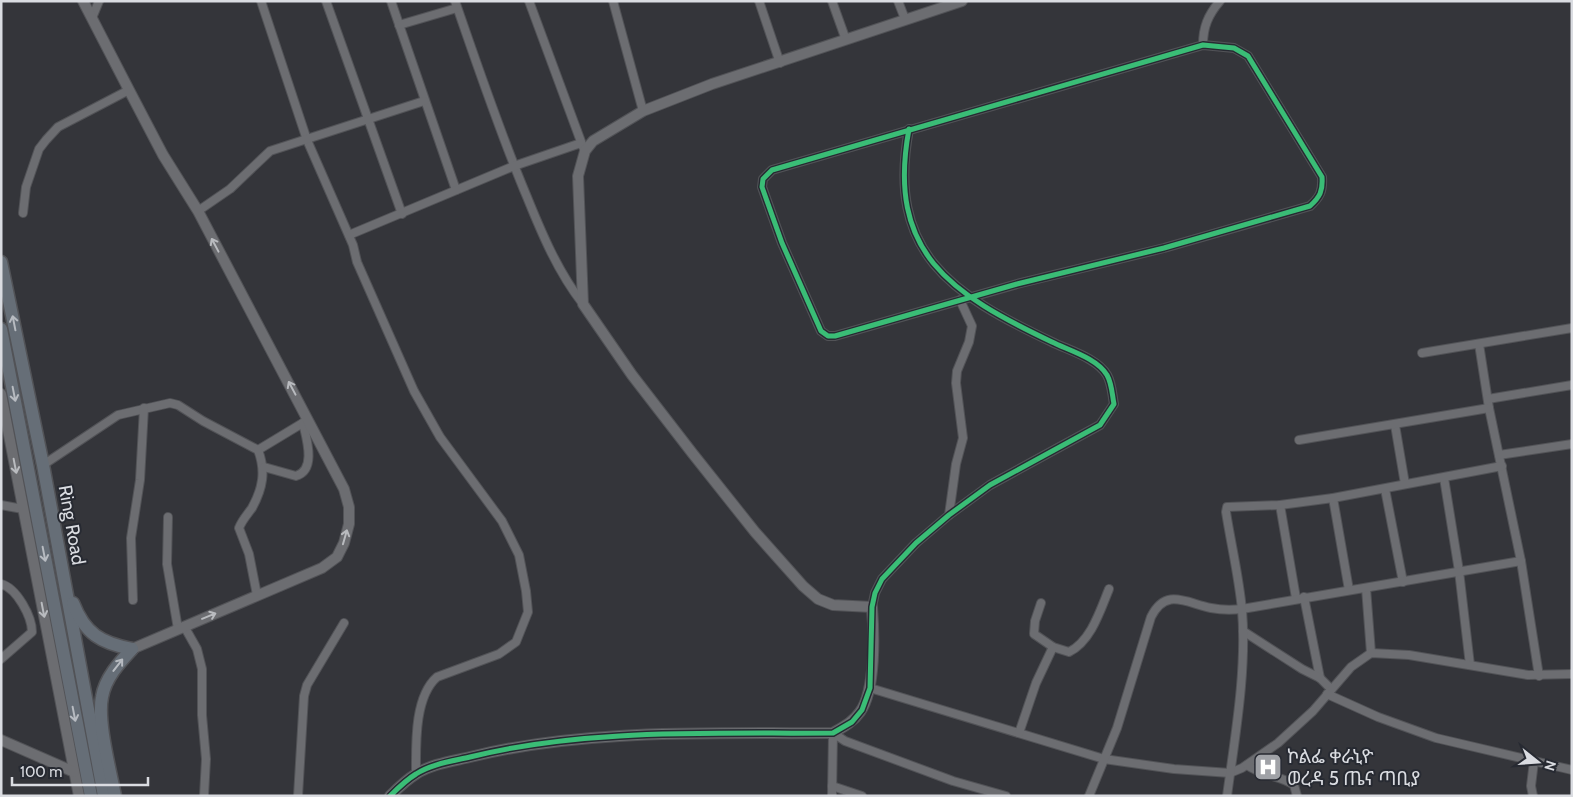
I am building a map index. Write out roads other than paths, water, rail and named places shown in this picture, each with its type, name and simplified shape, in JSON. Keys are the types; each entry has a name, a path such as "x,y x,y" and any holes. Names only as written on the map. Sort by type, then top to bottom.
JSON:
{"highway":[{"name":"Ring Road","path":"1,262 42,465 104,796"},
{"name":"Ring Road","path":"1,329 91,796"},
{"path":"62,574 77,614 93,634 101,640 132,648 109,677 102,697 102,716 115,796"}],"street":[{"path":"83,1 163,155 198,211 306,421 344,489 349,507 344,543 337,557 322,568 132,648"},
{"path":"92,18 99,1"},
{"path":"261,1 307,140 348,235 357,262 414,391 440,437 502,521 519,555 528,612 516,642 499,654 436,677 424,692 416,733 416,773"},
{"path":"326,1 402,214"},
{"path":"391,1 456,190"},
{"path":"529,1 583,147 578,176 583,304"},
{"path":"613,1 643,111"},
{"path":"759,1 780,63"},
{"path":"832,1 846,40"},
{"path":"898,1 905,19"},
{"path":"348,235 514,166 583,147 643,111 712,84 962,1"},
{"path":"1203,45 1203,29 1206,21 1220,1"},
{"path":"399,25 456,4 514,166 540,230 569,286 632,375 692,454 755,532 803,586 818,599 833,605 872,607"},
{"path":"1203,45 1234,48 1248,56 1264,79 1322,177 1323,188 1319,198 1310,206 1164,248 1017,284 835,336 828,336 820,331 782,243 762,187 762,179 772,170 908,128 1203,45"},
{"path":"23,213 26,187 39,149 46,140 58,126 128,90"},
{"path":"198,211 230,190 270,151 424,101"},
{"path":"390,796 416,773 440,764 508,747 548,741 683,734 833,733 852,722 862,710 870,688 872,607 875,593 882,580 916,543 949,515 990,485 1100,425 1114,404 1111,383 1106,373 1092,361 1025,329 970,298 939,271 921,247 909,221 904,152 908,128"},
{"path":"949,515 956,464 963,438 956,383 957,371 969,342 972,326 960,300"},
{"path":"1422,353 1572,328"},
{"path":"1479,344 1489,408 1521,561 1539,676"},
{"path":"1488,399 1572,385"},
{"path":"1,394 79,796"},
{"path":"42,465 118,415 170,403 178,404 203,421 258,450 264,468 253,506 239,528 249,554 257,596"},
{"path":"133,600 131,538 140,480 144,408"},
{"path":"1299,440 1489,408"},
{"path":"258,450 306,421"},
{"path":"264,468 296,476 306,469 308,450 306,421"},
{"path":"1395,425 1405,484"},
{"path":"1500,455 1572,444"},
{"path":"1227,796 1242,663 1243,631 1242,609 1226,512 1227,507 1280,505 1333,498 1502,466"},
{"path":"1444,478 1459,571 1470,665"},
{"path":"1385,489 1403,582"},
{"path":"1333,498 1348,590"},
{"path":"1,505 23,509"},
{"path":"1280,505 1296,598"},
{"path":"168,517 167,564 181,627 197,649 202,669 202,716 206,759 204,796"},
{"path":"1089,796 1117,728 1156,607 1165,600 1177,598 1211,608 1242,609 1296,598 1403,582 1521,561"},
{"path":"1,584 12,590 23,606 32,632 1,659"},
{"path":"1366,588 1372,653"},
{"path":"1041,603 1035,621 1034,634 1054,647 1069,652 1078,647 1096,620 1108,590"},
{"path":"1304,597 1320,678 1329,691 1378,717 1436,738 1572,770"},
{"path":"298,796 304,696 307,685 344,623"},
{"path":"1243,631 1302,669 1320,678"},
{"path":"1019,733 1036,683 1054,647"},
{"path":"870,688 1104,759 1174,769 1230,773 1247,765 1295,728 1351,666 1372,653 1409,655 1539,676 1569,675"},
{"path":"832,796 833,733"},
{"path":"833,733 845,741 953,781 1006,796"},
{"path":"1,740 74,772"},
{"path":"1533,796 1531,786 1534,761"},
{"path":"1247,765 1268,776 1294,785 1297,796"},
{"path":"832,786 862,796"}],"place":[{"name":"ኮልፌ ቀራኒዮ ወረዳ 5 ጤና ጣቢያ","path":"1268,767"}]}
